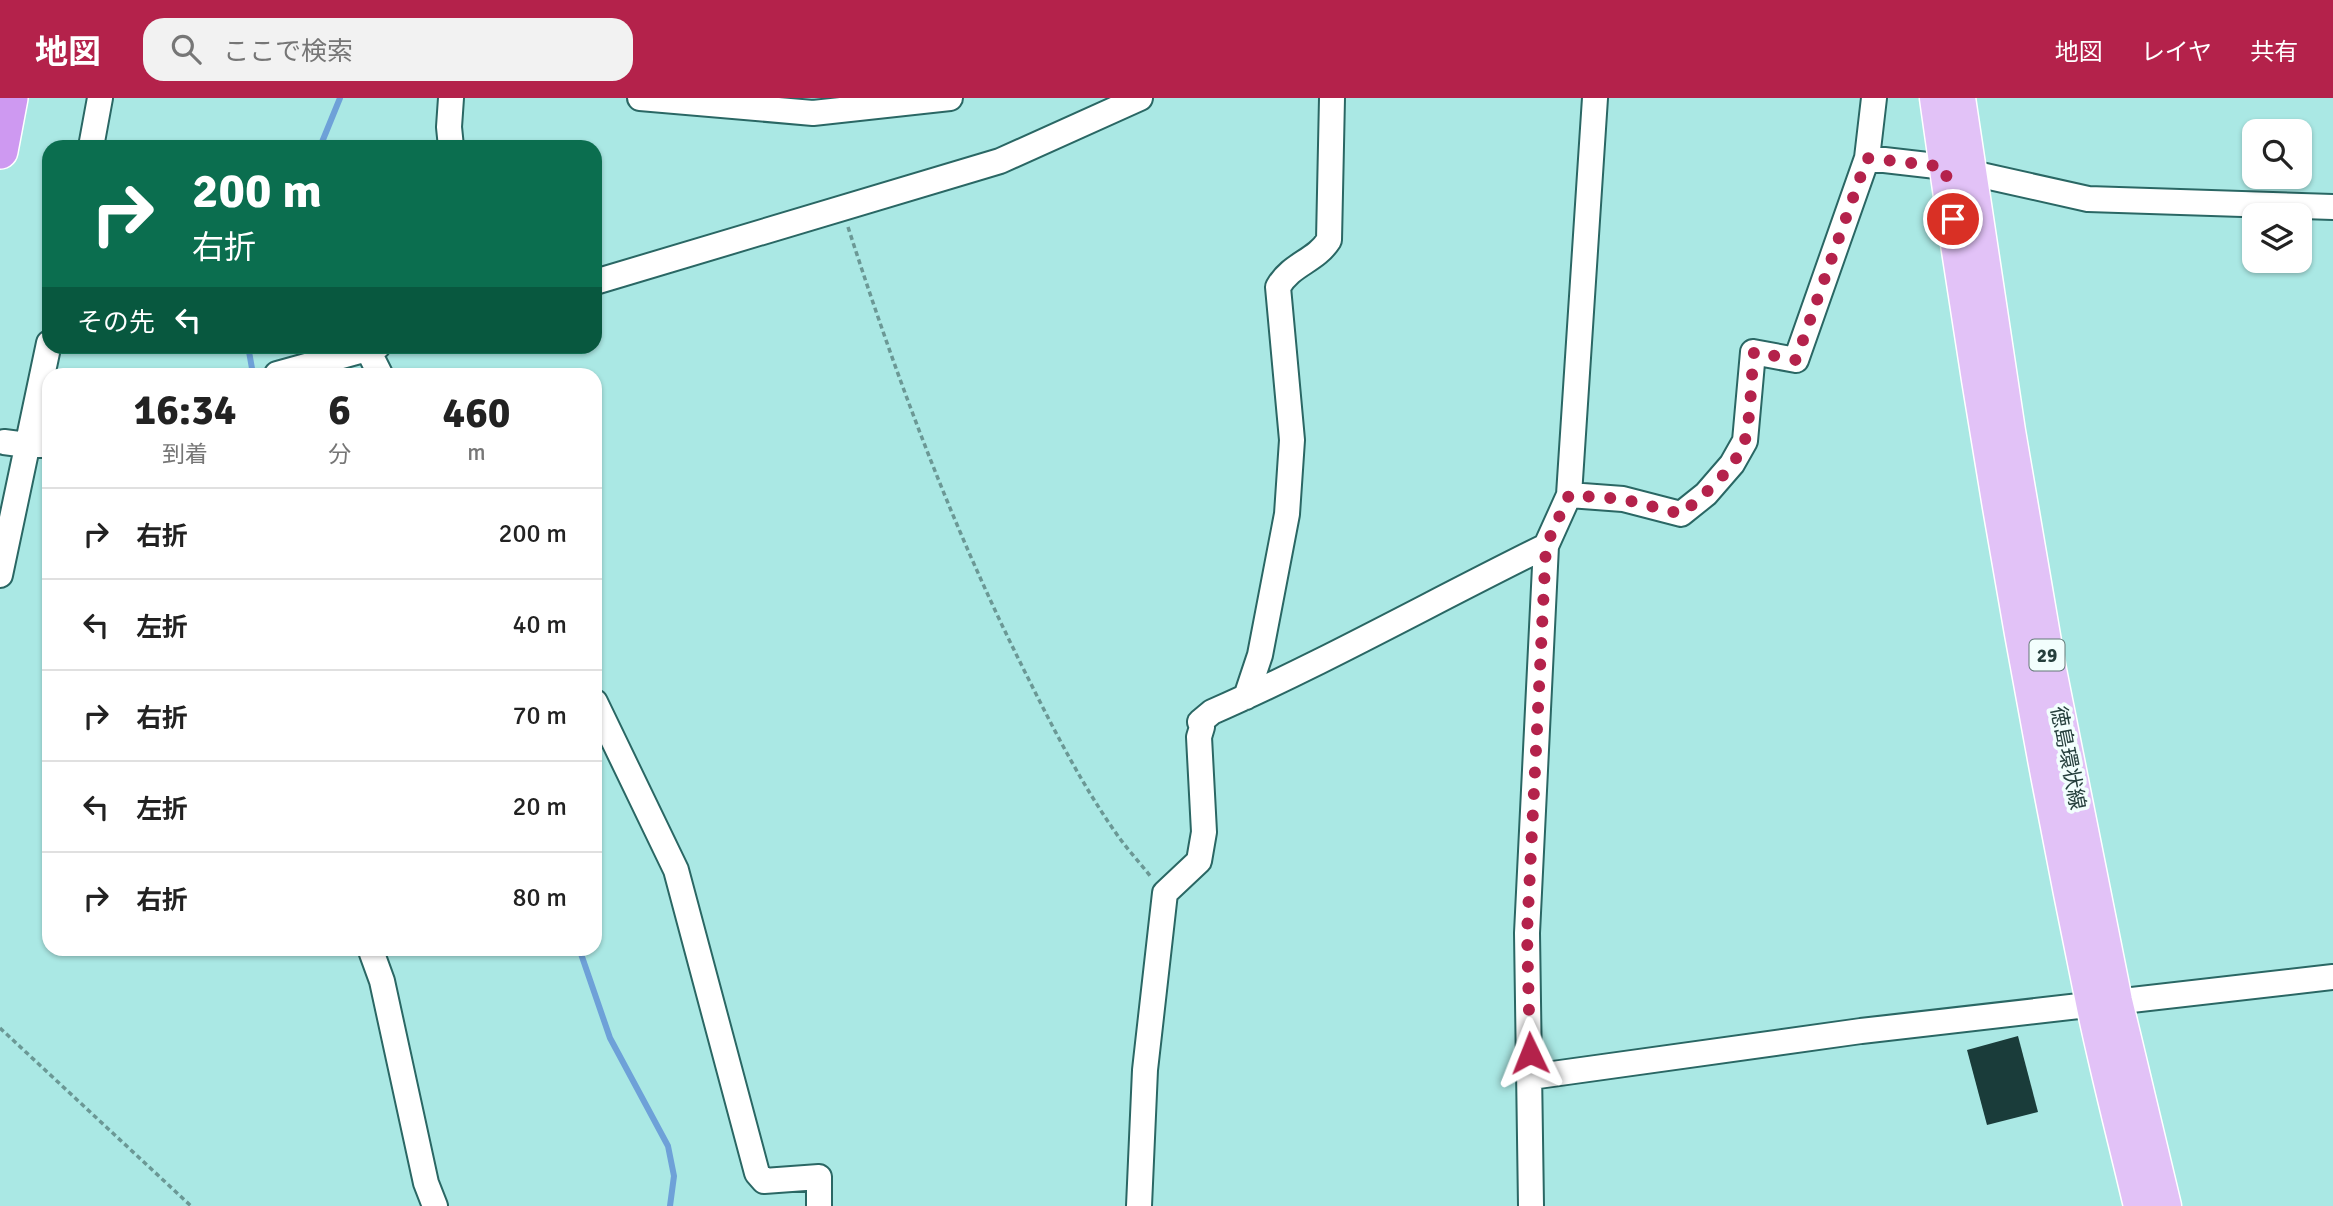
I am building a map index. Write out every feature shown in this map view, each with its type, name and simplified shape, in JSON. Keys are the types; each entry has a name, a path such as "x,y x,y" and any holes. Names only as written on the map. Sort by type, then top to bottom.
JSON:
{"highway":[{"path":"0,151 10,98"}],"main road":[{"name":"徳島環状線","path":"1936,98 1957,169"},
{"name":"徳島環状線","path":"1959,98 1957,169 1985,435 2026,670 2104,1003 2140,1206"},
{"name":"徳島環状線","path":"2104,1003 2165,1206"}],"street":[{"path":"92,140 100,98"},
{"path":"450,140 451,98"},
{"path":"640,98 813,113 950,98"},
{"path":"602,280 1000,161 1140,98"},
{"path":"1246,697 1260,654 1287,514 1292,440 1278,287 1286,274 1322,251 1329,240 1332,98"},
{"path":"1531,1206 1527,933 1546,546 1569,495 1595,98"},
{"path":"1569,495 1623,499 1681,514 1706,494 1732,464 1745,441 1754,352 1796,360 1867,158 1874,98"},
{"path":"1867,158 1957,169 2088,199 2333,207"},
{"path":"298,368 349,354"},
{"path":"0,575 42,375"},
{"path":"1139,1206 1145,1070 1165,893 1199,861 1204,832 1200,722 1212,712 1413,615 1546,546"},
{"path":"602,717 676,870 757,1173 764,1181 819,1177 819,1206"},
{"path":"373,956 382,981 426,1183 435,1206"},
{"path":"1531,1077 1847,1032 2333,977"}],"path":[{"path":"842,209 892,360 958,530 999,619 1062,746 1118,835 1165,893"},
{"path":"0,1028 191,1206"}],"building":[{"path":"2018,1036 2038,1112 1987,1125 1967,1050"}],"waterway":[{"path":"323,140 340,98"},
{"path":"249,354 252,368"},
{"path":"582,956 610,1038 668,1146 674,1176 670,1206"}],"route":[{"path":"1530,1053 1527,933 1546,546 1569,495 1623,499 1681,514 1706,494 1732,464 1745,441 1754,352 1796,360 1867,158 1945,167 1953,219"}]}
